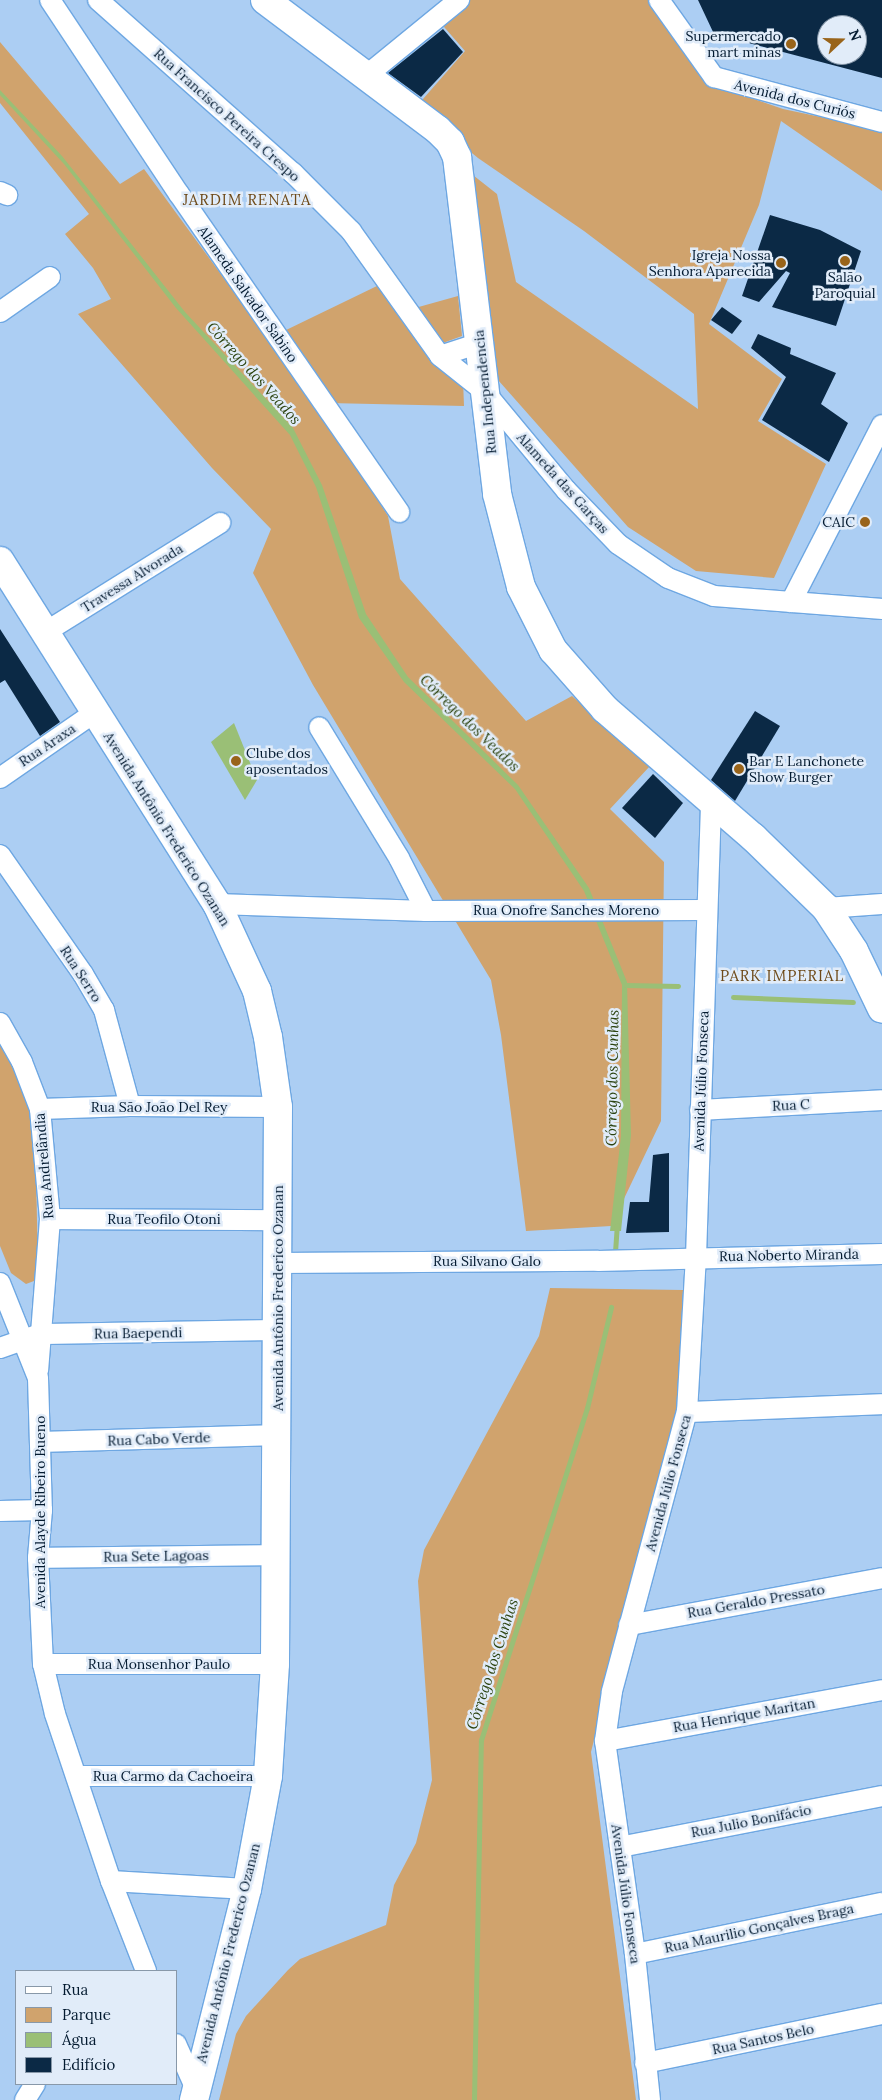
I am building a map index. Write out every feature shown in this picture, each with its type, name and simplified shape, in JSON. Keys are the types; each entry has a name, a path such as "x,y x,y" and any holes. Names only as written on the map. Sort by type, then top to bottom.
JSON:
{"street":[{"name":"Alameda Salvador Sabino","path":"50,0 179,194 399,512"},
{"name":"Rua Francisco Pereira Crespo","path":"98,0 293,173 351,231 440,356 484,391"},
{"name":"Rua Independencia","path":"265,0 438,130 450,142 457,157 497,494 521,587 553,650 605,709 711,799 826,908 854,951 882,1009"},
{"path":"367,75 459,0"},
{"name":"Avenida dos Curiós","path":"659,0 710,72 720,80 882,122"},
{"path":"0,312 50,277"},
{"path":"440,356 480,343"},
{"name":"Alameda das Garças","path":"484,391 566,490 618,544 668,578 714,596 882,609"},
{"path":"792,602 882,425"},
{"name":"Travessa Alvorada","path":"44,633 220,523"},
{"name":"Avenida Antônio Frederico Ozanan","path":"0,561 94,713 217,904 257,991 268,1037 278,1107 277,1220 279,1263 278,1435 274,1555 275,1664 268,1776 247,1889 194,2094"},
{"name":"Rua Araxa","path":"0,778 94,713"},
{"path":"319,727 399,858 426,911"},
{"name":"Avenida Júlio Fonseca","path":"650,2100 644,2063 635,1954 605,1740 612,1691 687,1412 696,1257 711,799"},
{"name":"Rua Serro","path":"0,855 104,1010 130,1106"},
{"name":"Rua Onofre Sanches Moreno","path":"217,904 426,911 707,910"},
{"path":"826,908 882,904"},
{"name":"Rua Andrelândia","path":"0,1023 22,1062 40,1109 50,1218 32,1337"},
{"name":"Rua C","path":"700,1110 882,1100"},
{"name":"Rua São João Del Rey","path":"40,1109 130,1106 278,1107"},
{"name":"Rua Teofilo Otoni","path":"50,1218 277,1220"},
{"name":"Rua Noberto Miranda","path":"696,1257 882,1254"},
{"name":"Rua Silvano Galo","path":"279,1263 598,1261 696,1257"},
{"name":"Avenida Alayde Ribeiro Bueno","path":"0,1283 32,1337 38,1378 42,1510 38,1558 43,1664 55,1714 111,1881 146,1970"},
{"name":"Rua Baependi","path":"0,1348 32,1337 278,1330"},
{"path":"687,1412 882,1404"},
{"name":"Rua Cabo Verde","path":"41,1442 278,1435"},
{"path":"0,1511 42,1510"},
{"name":"Rua Sete Lagoas","path":"38,1558 274,1555"},
{"name":"Rua Geraldo Pressato","path":"629,1625 882,1578"},
{"name":"Rua Monsenhor Paulo","path":"43,1664 275,1664"},
{"name":"Rua Henrique Maritan","path":"605,1740 882,1690"},
{"name":"Rua Carmo da Cachoeira","path":"77,1776 268,1776"},
{"name":"Rua Julio Bonifácio","path":"620,1847 882,1796"},
{"path":"111,1881 247,1889"},
{"name":"Rua Maurilio Gonçalves Braga","path":"635,1954 882,1903"},
{"name":"Rua Santos Belo","path":"644,2063 882,2014"},
{"path":"178,2050 194,2094"},
{"path":"25,2100 34,2085"}],"green space":[{"path":"467,0 654,0 713,85 783,109 882,130 882,191 781,121 759,205 709,324 782,379 758,421 826,464 774,578 696,571 628,527 498,380 464,168 497,194 516,282 698,409 694,314 584,231 478,158 416,107 465,51 438,20"},
{"path":"0,42 120,184 144,169 321,411 388,516 400,579 526,721 572,696 650,766 610,809 664,862 661,1121 611,1226 526,1231 501,1035 491,980 313,685 253,573 271,529 212,468 78,314 111,299 93,268 65,234 89,214 0,103"},
{"path":"379,285 463,380 464,406 328,403 282,332"},
{"path":"458,296 462,336 440,344 415,308"},
{"path":"0,1038 16,1064 35,1125 38,1269 34,1281 26,1284 11,1273 0,1246"},
{"path":"550,1288 683,1290 677,1406 591,1752 636,2100 219,2100 236,2034 246,2016 288,1970 300,1959 386,1925 394,1885 416,1843 432,1780 418,1581 424,1550 539,1336"}],"water":[{"path":"0,90 62,156 185,312 293,428 322,485 366,614 408,677 518,785 589,888 627,982 631,1135 621,1231 610,1231 621,1136 622,985 584,891 515,789 404,682 359,618 316,487 290,435 176,308 64,164 0,95"},
{"name":"Clube dos aposentados","path":"234,723 257,780 245,800 211,742"}],"building":[{"name":"Supermercado mart minas","path":"698,0 882,0 882,78 832,65 867,65 867,15 817,15 817,61 714,34"},
{"path":"443,29 463,52 421,97 388,73"},
{"path":"770,215 820,230 861,251 836,326 772,307 790,273 786,271 759,302 742,296"},
{"path":"722,307 742,321 732,334 711,320"},
{"path":"758,334 791,348 790,354 836,373 821,404 848,423 829,462 762,420 786,377 751,348"},
{"path":"0,629 60,722 40,736 5,680 0,683"},
{"path":"755,711 780,726 735,801 711,780"},
{"path":"653,774 683,803 655,838 622,808"},
{"path":"669,1153 669,1232 626,1233 630,1202 649,1202 653,1155"}],"waterway":[{"path":"626,985 678,986"},
{"path":"733,997 853,1002"},
{"name":"Córrego dos Cunhas","path":"615,1252 617,1225"},
{"name":"Córrego dos Cunhas","path":"474,2100 481,1740 587,1408 611,1307"}],"place":[{"name":"Supermercado mart minas","path":"791,44"},
{"name":"Salão Paroquial","path":"845,261"},
{"name":"Igreja Nossa Senhora Aparecida","path":"781,263"},
{"name":"CAIC","path":"865,522"},
{"name":"Clube dos aposentados","path":"236,761"},
{"name":"Bar E Lanchonete Show Burger","path":"739,769"}],"district":[{"name":"JARDIM RENATA","path":"247,200"},
{"name":"PARK IMPERIAL","path":"782,976"}],"water label":[{"name":"Córrego dos Veados","path":"254,373"},
{"name":"Córrego dos Veados","path":"470,723"}]}
